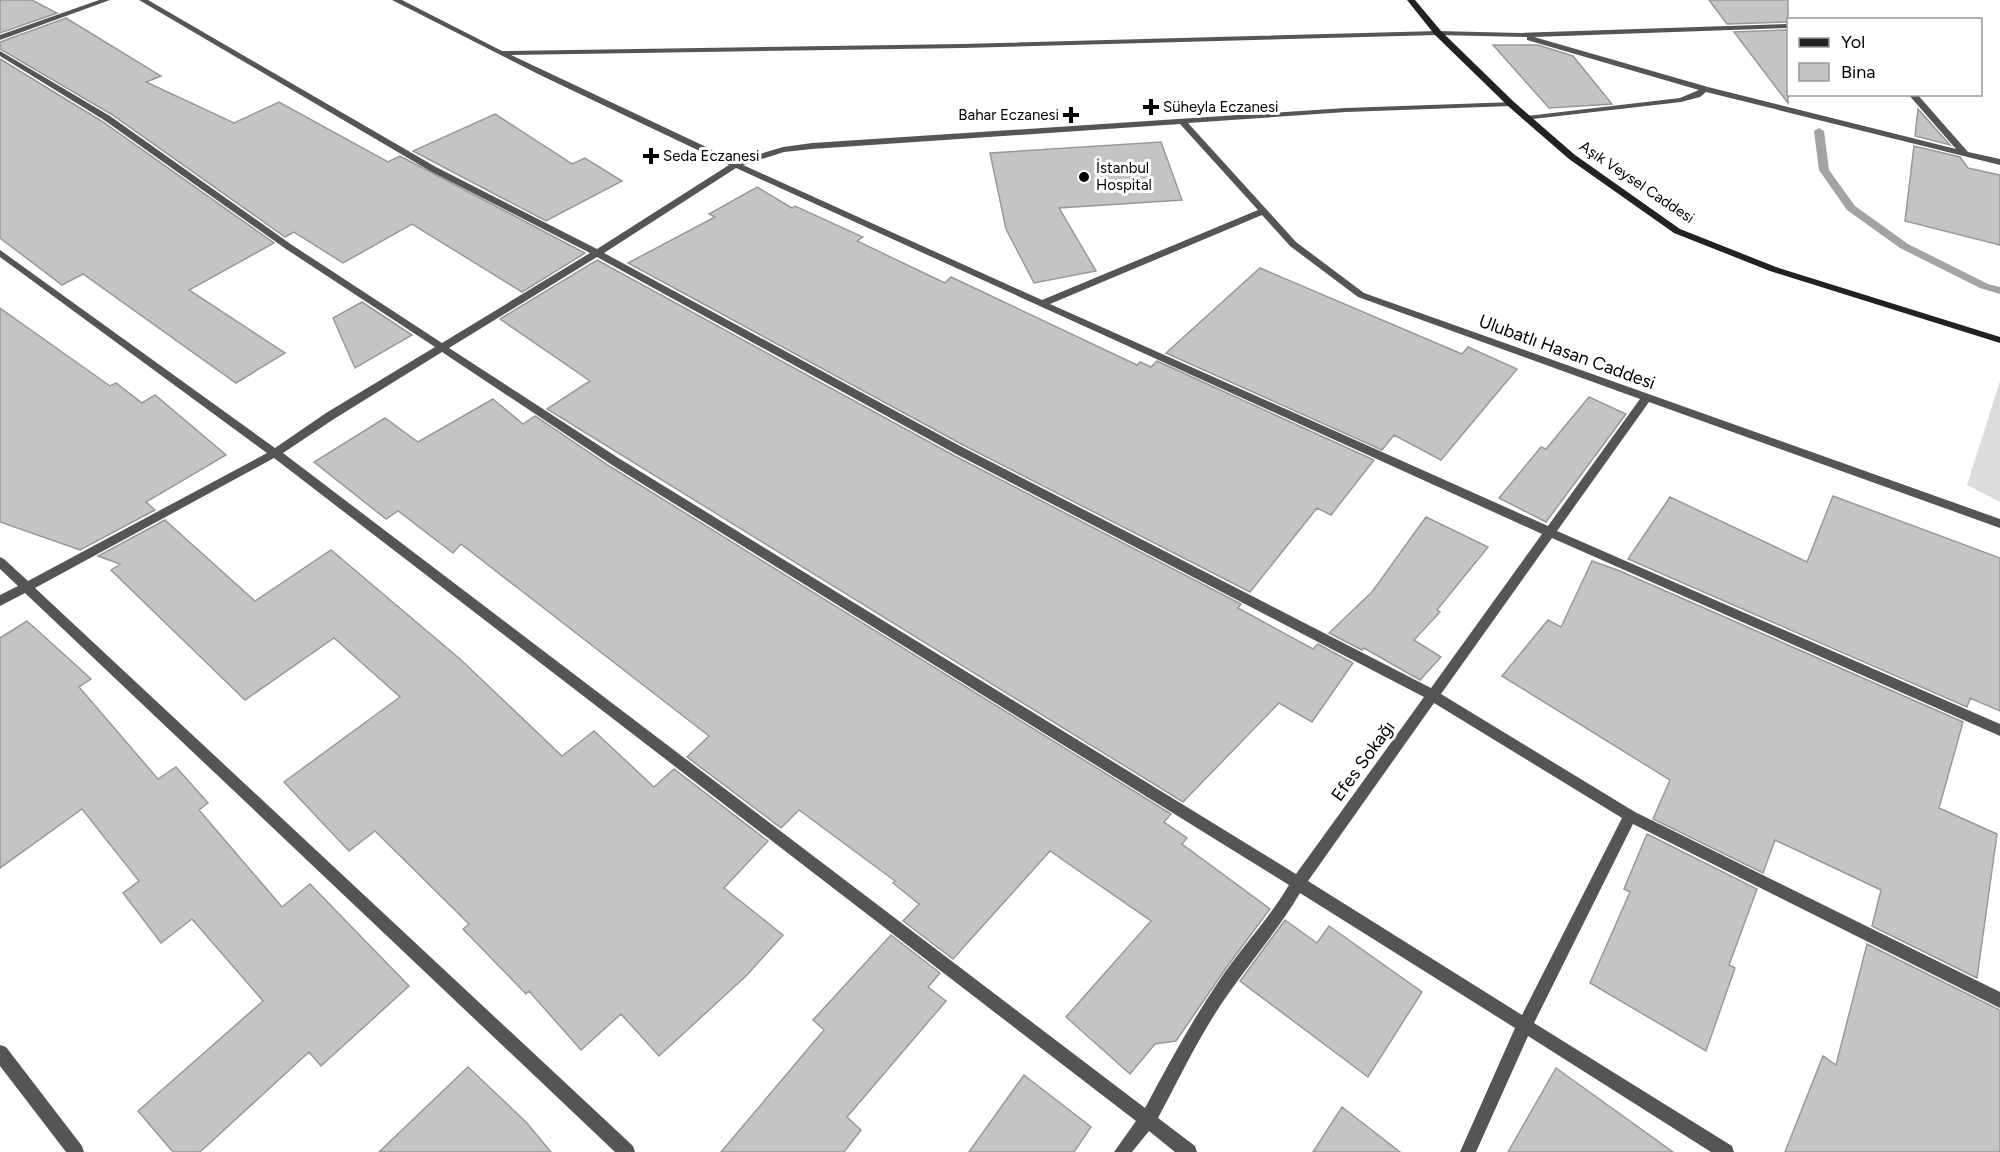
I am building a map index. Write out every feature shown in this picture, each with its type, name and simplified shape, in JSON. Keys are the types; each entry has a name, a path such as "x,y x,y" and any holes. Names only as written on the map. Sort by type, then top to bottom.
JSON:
{"main road":[{"name":"Aşık Veysel Caddesi","path":"1411,0 1438,33 1527,118 1572,157 1677,231 1773,268 2000,340"}],"street":[{"path":"0,38 106,0"},
{"path":"143,0 433,169 597,253 958,450 1432,695 1630,816 2000,1000"},
{"path":"396,0 498,53 1042,304 1548,534 2000,730"},
{"path":"498,53 951,46 1787,26"},
{"path":"1520,34 1705,89 2000,162"},
{"path":"0,53 107,117 289,247 616,462 1298,883 1726,1152"},
{"path":"1527,118 1681,100 1697,95 1705,89"},
{"path":"1914,96 1965,153"},
{"path":"0,602 275,453 330,416 597,253 736,164 783,150 812,146 1346,110 1511,104"},
{"name":"Ulubatlı Hasan Caddesi","path":"1181,120 1293,244 1361,295 2000,524"},
{"path":"1042,304 1262,212"},
{"path":"0,253 275,453 1189,1152"},
{"name":"Efes Sokağı","path":"1122,1152 1148,1119 1194,1032 1225,985 1279,915 1298,883 1646,398"},
{"path":"0,562 627,1152"},
{"path":"1468,1152 1524,1027 1630,816"},
{"path":"0,1053 76,1152"}],"shaded area":[{"path":"2000,381 2000,502 1967,485"}],"building":[{"path":"0,0 32,0 57,13 0,33"},
{"path":"1709,0 1788,0 1787,22 1727,24"},
{"path":"66,18 161,76 146,82 234,123 279,102 388,162 400,156 585,253 522,292 412,224 343,263 294,232 285,237 111,114 0,49 0,42"},
{"path":"1787,30 1788,103 1734,32"},
{"path":"1493,45 1538,45 1573,56 1612,104 1549,108"},
{"path":"0,59 103,122 274,243 189,290 285,353 236,383 83,274 62,285 0,238"},
{"path":"1918,109 1950,145 1915,136"},
{"path":"495,114 572,164 585,158 622,181 546,221 413,151"},
{"name":"İstanbul Hospital","path":"1161,142 1182,200 1059,208 1096,271 1034,283 1006,229 990,153"},
{"path":"1914,146 1960,157 1968,168 2000,175 2000,245 1905,221"},
{"path":"757,187 792,208 795,206 863,237 857,241 945,283 951,277 1137,365 1140,362 1151,367 1157,361 1374,460 1331,515 1317,508 1250,592 963,445 628,263 715,217 709,214"},
{"path":"597,260 953,455 1241,604 1238,608 1313,649 1318,644 1353,663 1312,722 1279,703 1183,802 547,409 590,381 500,319"},
{"path":"1260,268 1462,354 1468,347 1517,369 1441,460 1394,435 1382,450 1166,353"},
{"path":"362,302 412,335 355,368 333,318"},
{"path":"0,308 110,386 116,383 142,403 155,395 226,455 146,502 155,510 80,550 0,522"},
{"path":"1589,397 1626,414 1546,522 1499,498 1541,447 1546,449"},
{"path":"493,399 523,424 535,416 611,467 1171,814 1164,822 1187,838 1182,844 1270,909 1176,1041 1155,1044 1130,1074 1066,1017 1151,921 1050,851 953,959 903,921 919,904 893,883 895,881 799,810 781,828 687,757 709,736 461,544 453,553 398,511 386,519 314,462 385,418 418,442"},
{"path":"1833,496 2000,558 2000,711 1970,698 1967,707 1628,559 1670,497 1807,562"},
{"path":"1426,517 1488,547 1437,610 1440,612 1414,640 1441,657 1420,680 1364,648 1362,650 1329,633 1372,592"},
{"path":"165,520 255,601 331,550 460,659 562,756 594,731 654,787 674,769 768,841 724,888 783,935 747,975 659,1056 621,1014 581,1050 529,991 526,994 463,929 469,924 375,831 349,851 284,782 400,697 334,638 245,700 111,570 120,564 98,556"},
{"path":"1592,561 1620,571 1963,722 1939,808 1997,834 1977,978 1872,926 1881,890 1775,840 1763,873 1653,819 1670,780 1502,676 1548,620 1561,627"},
{"path":"27,621 91,679 79,687 158,779 176,767 208,803 199,810 282,907 310,884 409,986 321,1066 309,1052 200,1152 173,1152 138,1111 263,1001 192,919 161,943 123,893 139,881 82,809 0,868 0,638"},
{"path":"1647,834 1757,889 1729,965 1735,968 1706,1051 1590,983 1630,892 1624,889"},
{"path":"1285,920 1317,943 1329,926 1422,992 1368,1077 1240,981"},
{"path":"891,935 940,973 928,987 946,1001 847,1117 861,1130 844,1152 721,1152 824,1030 813,1020"},
{"path":"1867,944 2000,1010 2000,1152 1785,1152 1823,1056 1836,1065"},
{"path":"468,1067 526,1122 551,1152 379,1152"},
{"path":"1556,1068 1673,1152 1508,1152"},
{"path":"1024,1075 1091,1127 1074,1152 969,1152"},
{"path":"1342,1107 1400,1152 1313,1152"}],"waterway":[{"path":"1819,131 1824,170 1851,208 1904,246 1984,286 2000,291"}],"place":[{"name":"Süheyla Eczanesi","path":"1151,107"},
{"name":"Bahar Eczanesi","path":"1071,115"},
{"name":"Seda Eczanesi","path":"651,156"},
{"name":"İstanbul Hospital","path":"1084,177"}]}
